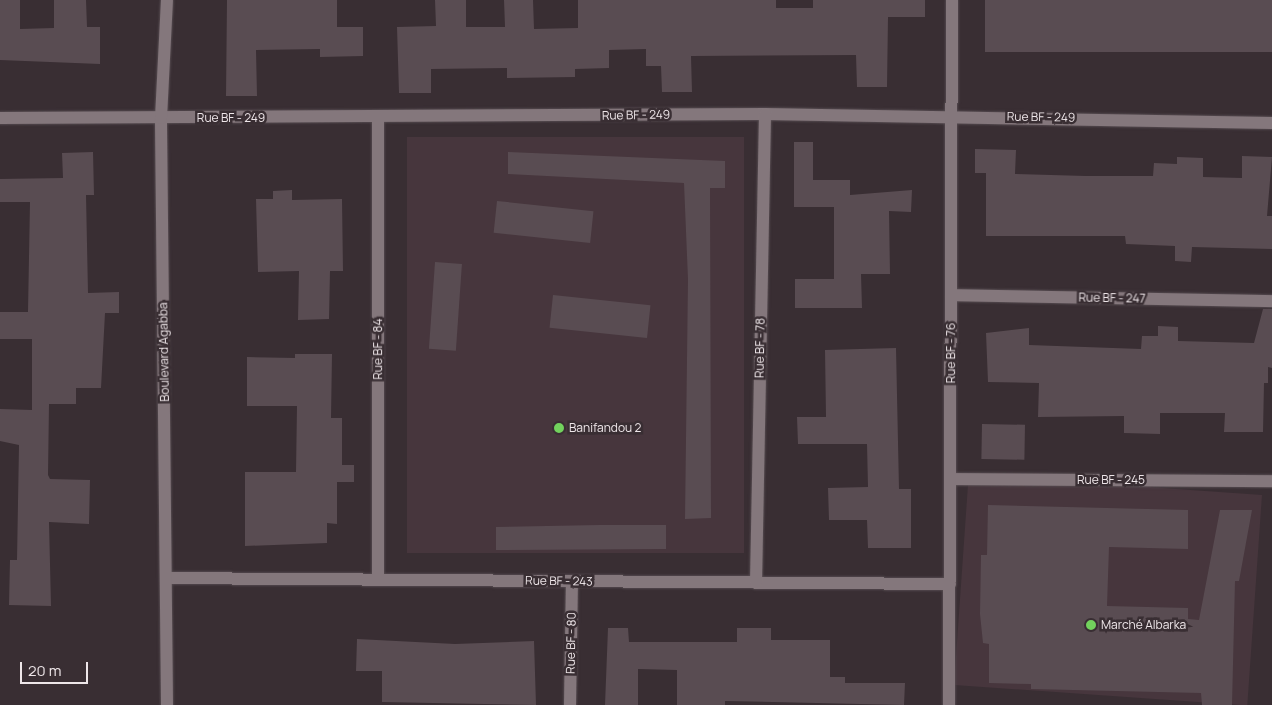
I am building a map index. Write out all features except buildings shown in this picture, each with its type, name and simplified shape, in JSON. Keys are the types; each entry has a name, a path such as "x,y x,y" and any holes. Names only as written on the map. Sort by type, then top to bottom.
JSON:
{"street":[{"name":"Boulevard Agabba","path":"167,0 162,118 167,705"},
{"name":"Rue BF - 76","path":"950,705 952,0"},
{"name":"Rue BF - 249","path":"0,118 378,118 765,114 952,115 1272,124"},
{"name":"Rue BF - 78","path":"756,582 765,114"},
{"name":"Rue BF - 84","path":"378,118 378,579"},
{"name":"Rue BF - 247","path":"951,295 1272,301"},
{"name":"Rue BF - 245","path":"951,479 1272,481"},
{"name":"Rue BF - 243","path":"167,578 950,584"},
{"name":"Rue BF - 80","path":"570,705 572,581"}],"shaded area":[{"path":"407,137 744,137 744,553 407,553"},
{"path":"969,474 1262,495 1247,705 954,685"}],"place":[{"name":"Banifandou 2","path":"559,428"},
{"name":"Marché Albarka","path":"1091,625"}]}
